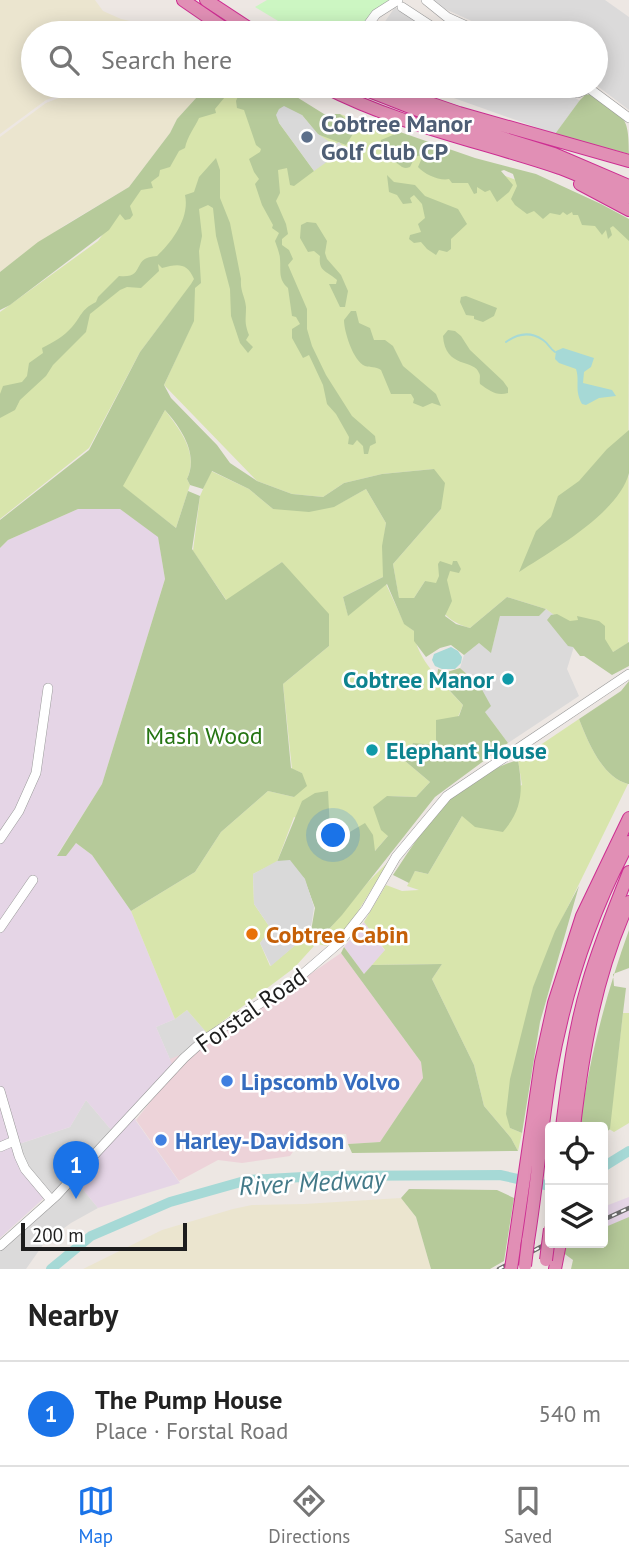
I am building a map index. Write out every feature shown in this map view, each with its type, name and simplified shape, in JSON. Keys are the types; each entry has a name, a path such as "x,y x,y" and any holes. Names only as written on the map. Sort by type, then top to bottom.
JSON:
{"highway":[{"path":"183,0 213,21"},
{"path":"206,0 238,21"},
{"path":"350,98 389,115 573,173 629,197"},
{"path":"387,98 438,118 554,154 629,186"},
{"path":"415,98 629,161"},
{"path":"419,98 432,104"},
{"path":"389,115 416,131 443,141 561,176"},
{"path":"523,157 629,210"},
{"path":"524,1268 543,1048 561,978 586,906 629,818"},
{"path":"538,1119 564,1009 585,942 629,842"},
{"path":"569,1122 577,1031 587,985 629,872"},
{"path":"569,1122 601,975 629,902"},
{"path":"511,1269 514,1248 525,1235"},
{"path":"548,1266 549,1248"},
{"path":"548,1266 559,1249"}],"street":[{"path":"426,0 438,12 457,21"},
{"path":"371,21 376,14 400,4 424,21"},
{"path":"602,98 629,118"},
{"name":"Forstal Road","path":"0,1246 51,1200 204,1040 296,980 340,942 366,909 396,857 447,796 629,674"},
{"path":"0,839 19,811 36,773 48,688"},
{"path":"0,928 33,880"},
{"path":"0,1091 25,1169 51,1200"},
{"path":"0,1147 14,1141"}],"shaded area":[{"path":"0,0 95,0 103,11 130,21 21,21 21,98 51,98 0,134"},
{"path":"432,0 605,0 629,17 629,110 608,94 608,21 472,21 432,3"},
{"path":"395,7 417,21 385,21"},
{"path":"59,98 196,98 177,119 170,133 129,187 65,225 0,272 0,137 46,103"},
{"path":"454,98 575,98 580,101 555,134"},
{"name":"Cobtree Manor Golf Club CP","path":"284,106 302,115 318,134 334,145 339,142 345,149 314,171 279,123 276,115"},
{"path":"78,509 120,509 158,536 165,579 102,784 57,855 76,843 92,855 131,911 175,1019 156,1027 172,1064 132,1109 136,1121 180,1183 98,1208 76,1181 113,1132 86,1100 70,1127 13,1146 20,1170 44,1198 0,1238 0,548 8,540"},
{"path":"546,609 568,625 576,640 567,669 579,696 508,743 485,712 480,686 460,668 464,655 479,643 491,652 500,616 539,616"},
{"path":"290,860 305,879 314,907 312,921 310,931 305,937 271,966 260,943 271,929 254,904 253,874 277,861"},
{"path":"364,922 385,951 364,974 344,947"},
{"path":"341,953 421,1062 423,1078 380,1142 348,1144 346,1134 306,1133 290,1156 242,1163 218,1160 179,1181 136,1120 170,1077 160,1063 210,1043"},
{"path":"187,1010 207,1033 172,1064 156,1027 175,1019"},
{"path":"86,1100 113,1132 51,1195 26,1164 19,1144 70,1127"},
{"path":"76,1181 98,1208 45,1242 26,1269 0,1269 0,1250"},
{"path":"629,1197 629,1220 608,1230 608,1205"},
{"path":"401,1198 416,1217 431,1269 83,1269 162,1230 233,1209 252,1205"}],"green space":[{"path":"267,0 389,0 365,21 278,21 255,7"},
{"path":"196,98 224,98 215,109 216,113 199,118 185,148 179,151 170,167 160,170 159,176 151,182 153,188 141,190 130,206 133,215 130,219 125,220 120,214 109,230 0,310 0,272 38,242 129,187 170,133 177,119"},
{"path":"202,98 291,98 318,114 340,114 543,190 623,227 629,235 628,643 613,652 580,634 546,609 507,597 470,628 447,616 425,581 414,598 399,599 393,564 441,509 434,469 382,474 344,483 323,497 292,494 257,481 164,385 192,324 181,298 140,352 89,448 0,519 0,312 98,241"},
{"path":"237,98 298,98 324,114 340,114 356,129 346,145 317,134 302,115 279,123 314,171 294,186 290,185 287,168 278,170 280,193 276,201 288,234 282,239 282,245 289,250 293,259 288,265 307,309 307,329 312,346 326,375 352,416 375,436 376,443 370,446 368,454 364,454 363,446 357,440 353,445 348,444 349,437 327,404 323,385 309,355 303,358 292,338 292,329 300,324 296,317 292,316 288,288 281,278 280,257 275,241 279,233 272,228 273,225 262,205 255,184 259,179 249,159 261,149 256,145 244,110 237,108"},
{"path":"597,98 622,117 628,130 629,154 555,134 580,100"},
{"path":"400,132 475,158 536,174 601,204 629,219 629,241 613,226 610,228 612,235 608,239 606,230 602,235 595,226 582,225 578,215 573,215 572,212 567,215 563,212 560,215 550,213 543,219 534,211 527,214 511,199 517,186 513,174 504,170 501,171 513,185 497,202 490,190 485,192 477,187 477,193 474,194 468,183 452,183 449,179 425,173 418,167 421,155 415,157 407,168 395,162 386,162 380,149 381,140"},
{"name":"Mash Wood","path":"216,158 220,170 220,198 230,223 245,303 249,335 246,340 253,347 248,353 240,343 231,316 230,289 216,236 213,208 208,205 199,209 202,236 199,251 201,283 195,288 194,321 164,385 171,398 217,445 230,463 257,481 292,494 323,497 344,483 382,474 434,469 445,483 441,509 393,564 399,598 414,598 425,581 436,583 440,561 452,565 453,561 457,561 461,569 459,573 450,571 447,580 452,601 445,616 456,624 470,628 507,597 546,609 539,616 500,616 491,653 479,643 464,655 451,645 426,657 414,641 414,631 404,624 387,584 348,616 343,597 383,577 382,546 386,523 366,489 334,507 309,512 273,509 249,489 212,471 203,489 190,485 187,479 190,451 182,433 165,410 123,486 176,528 188,491 200,496 192,549 226,600 282,562 329,614 329,646 283,684 291,768 302,773 307,786 294,797 268,791 221,832 195,872 131,911 92,855 76,843 66,856 57,856 102,784 165,579 158,537 120,509 78,509 8,540 0,548 0,520 89,450 140,352 194,279 191,273 185,267 162,268 158,264 159,271 141,288 127,287 120,290 90,314 86,332 20,400 15,410 0,418 0,394 3,386 22,382 27,376 29,363 43,353 42,348 69,331 84,311 96,302 119,276 133,274 144,260 157,256 163,250 182,221 185,195 194,192 199,177"},
{"path":"387,175 394,182 415,185 425,196 458,209 467,224 451,239 451,249 447,252 439,250 436,255 421,242 414,243 409,239 410,235 421,232 418,224 425,218 422,204 414,195 410,198 412,203 403,204 397,195 389,192"},
{"path":"307,222 316,223 327,241 327,259 341,275 348,291 345,307 340,307 329,284 336,284 337,280 324,271 320,256 314,251 308,252 300,238 301,225"},
{"path":"466,296 497,308 494,316 483,322 474,319 474,316 466,315 460,302 461,297"},
{"path":"351,311 356,311 359,323 370,328 374,340 385,340 393,346 403,366 436,394 441,406 432,403 423,407 413,403 411,394 391,394 381,370 361,363 350,345 344,325 344,320"},
{"path":"448,330 461,336 470,350 503,381 508,393 487,389 480,384 480,374 476,369 449,354 443,336"},
{"path":"165,410 186,442 191,460 187,479 190,485 176,528 122,486"},
{"path":"629,430 629,473 623,488 582,530 519,572 536,531 551,517 558,496 579,481 607,449"},
{"path":"211,471 249,489 273,509 335,506 366,489 386,523 383,577 343,597 348,615 386,584 404,623 414,631 425,661 463,705 447,733 424,751 405,761 430,782 416,797 387,796 388,836 374,852 348,833 330,831 294,817 277,862 253,874 254,904 271,929 260,943 270,966 305,937 314,946 294,968 207,1033 187,1010 175,1019 131,911 195,872 221,832 268,791 294,797 302,773 292,769 283,684 329,646 282,562 227,601 193,551 200,496"},
{"path":"557,614 570,621 578,620 577,616 599,621 605,626 605,639 613,652 629,642 629,666 612,675 580,656 547,620 551,615"},
{"path":"460,668 480,686 491,706 485,712 508,743 435,797 342,915 318,941 311,931 315,908 304,878 277,862 302,801 315,793 328,791 330,831 348,833 365,823 373,835 375,851 388,836 381,830 373,807 387,796 416,797 430,782 405,761 413,743 436,745 436,720 459,716 463,705 437,677 438,669 447,672"},
{"path":"629,681 628,784 603,766 579,719 621,691"},
{"path":"579,719 603,766 628,784 556,931 533,988 510,1128 522,1133 518,1151 511,1138 484,1106 474,1065 432,979 442,964 372,965 385,950 364,922 386,885 402,891 419,890 407,886 415,871 428,874 462,816 522,785 518,760"},
{"path":"518,760 520,798 510,823 503,832 475,827 462,816 428,874 415,871 409,883 393,875 430,822 456,793 469,783"},
{"path":"389,861 349,926 327,946 317,944 369,881"},
{"path":"579,886 540,1022 522,1133 510,1128 506,1114 510,1079 533,987 555,931"},
{"path":"629,930 629,968 614,973 621,954"},
{"path":"344,947 364,974 372,965 442,964 432,979 474,1065 484,1106 511,1138 518,1151 352,1153 348,1144 380,1142 423,1078 421,1062 341,953"},
{"path":"613,977 614,986 626,988 608,1131 608,1122 581,1122 593,1052"},
{"path":"623,1013 629,1013 629,1123 614,1132 609,1129"},
{"path":"409,1189 497,1190 514,1198 504,1261 490,1269 431,1269 416,1217 401,1198"},
{"path":"629,1217 629,1269 571,1269 573,1260 562,1252 564,1248 608,1248 608,1226"}],"water":[{"path":"563,348 594,358 591,367 584,372 583,383 612,390 616,396 582,404 578,394 576,369 555,359 556,351"},
{"path":"451,647 462,657 461,663 455,669 435,666 432,660 434,654"}],"waterway":[{"path":"506,342 519,335 533,335 545,341 555,352"},
{"name":"River Medway","path":"608,1164 629,1151"},
{"name":"River Medway","path":"51,1269 91,1236 170,1202 248,1180 321,1176 500,1175 545,1185"}],"railway":[{"path":"608,1218 629,1208"},
{"path":"499,1269 545,1245"}],"place":[{"name":"Cobtree Manor Golf Club CP","path":"307,137"},
{"name":"Cobtree Manor","path":"508,679"},
{"name":"Elephant House","path":"372,750"},
{"name":"Cobtree Cabin","path":"252,934"},
{"name":"Lipscomb Volvo","path":"227,1081"},
{"name":"Harley-Davidson","path":"161,1140"},
{"name":"The Pump House","path":"76,1199"}]}
